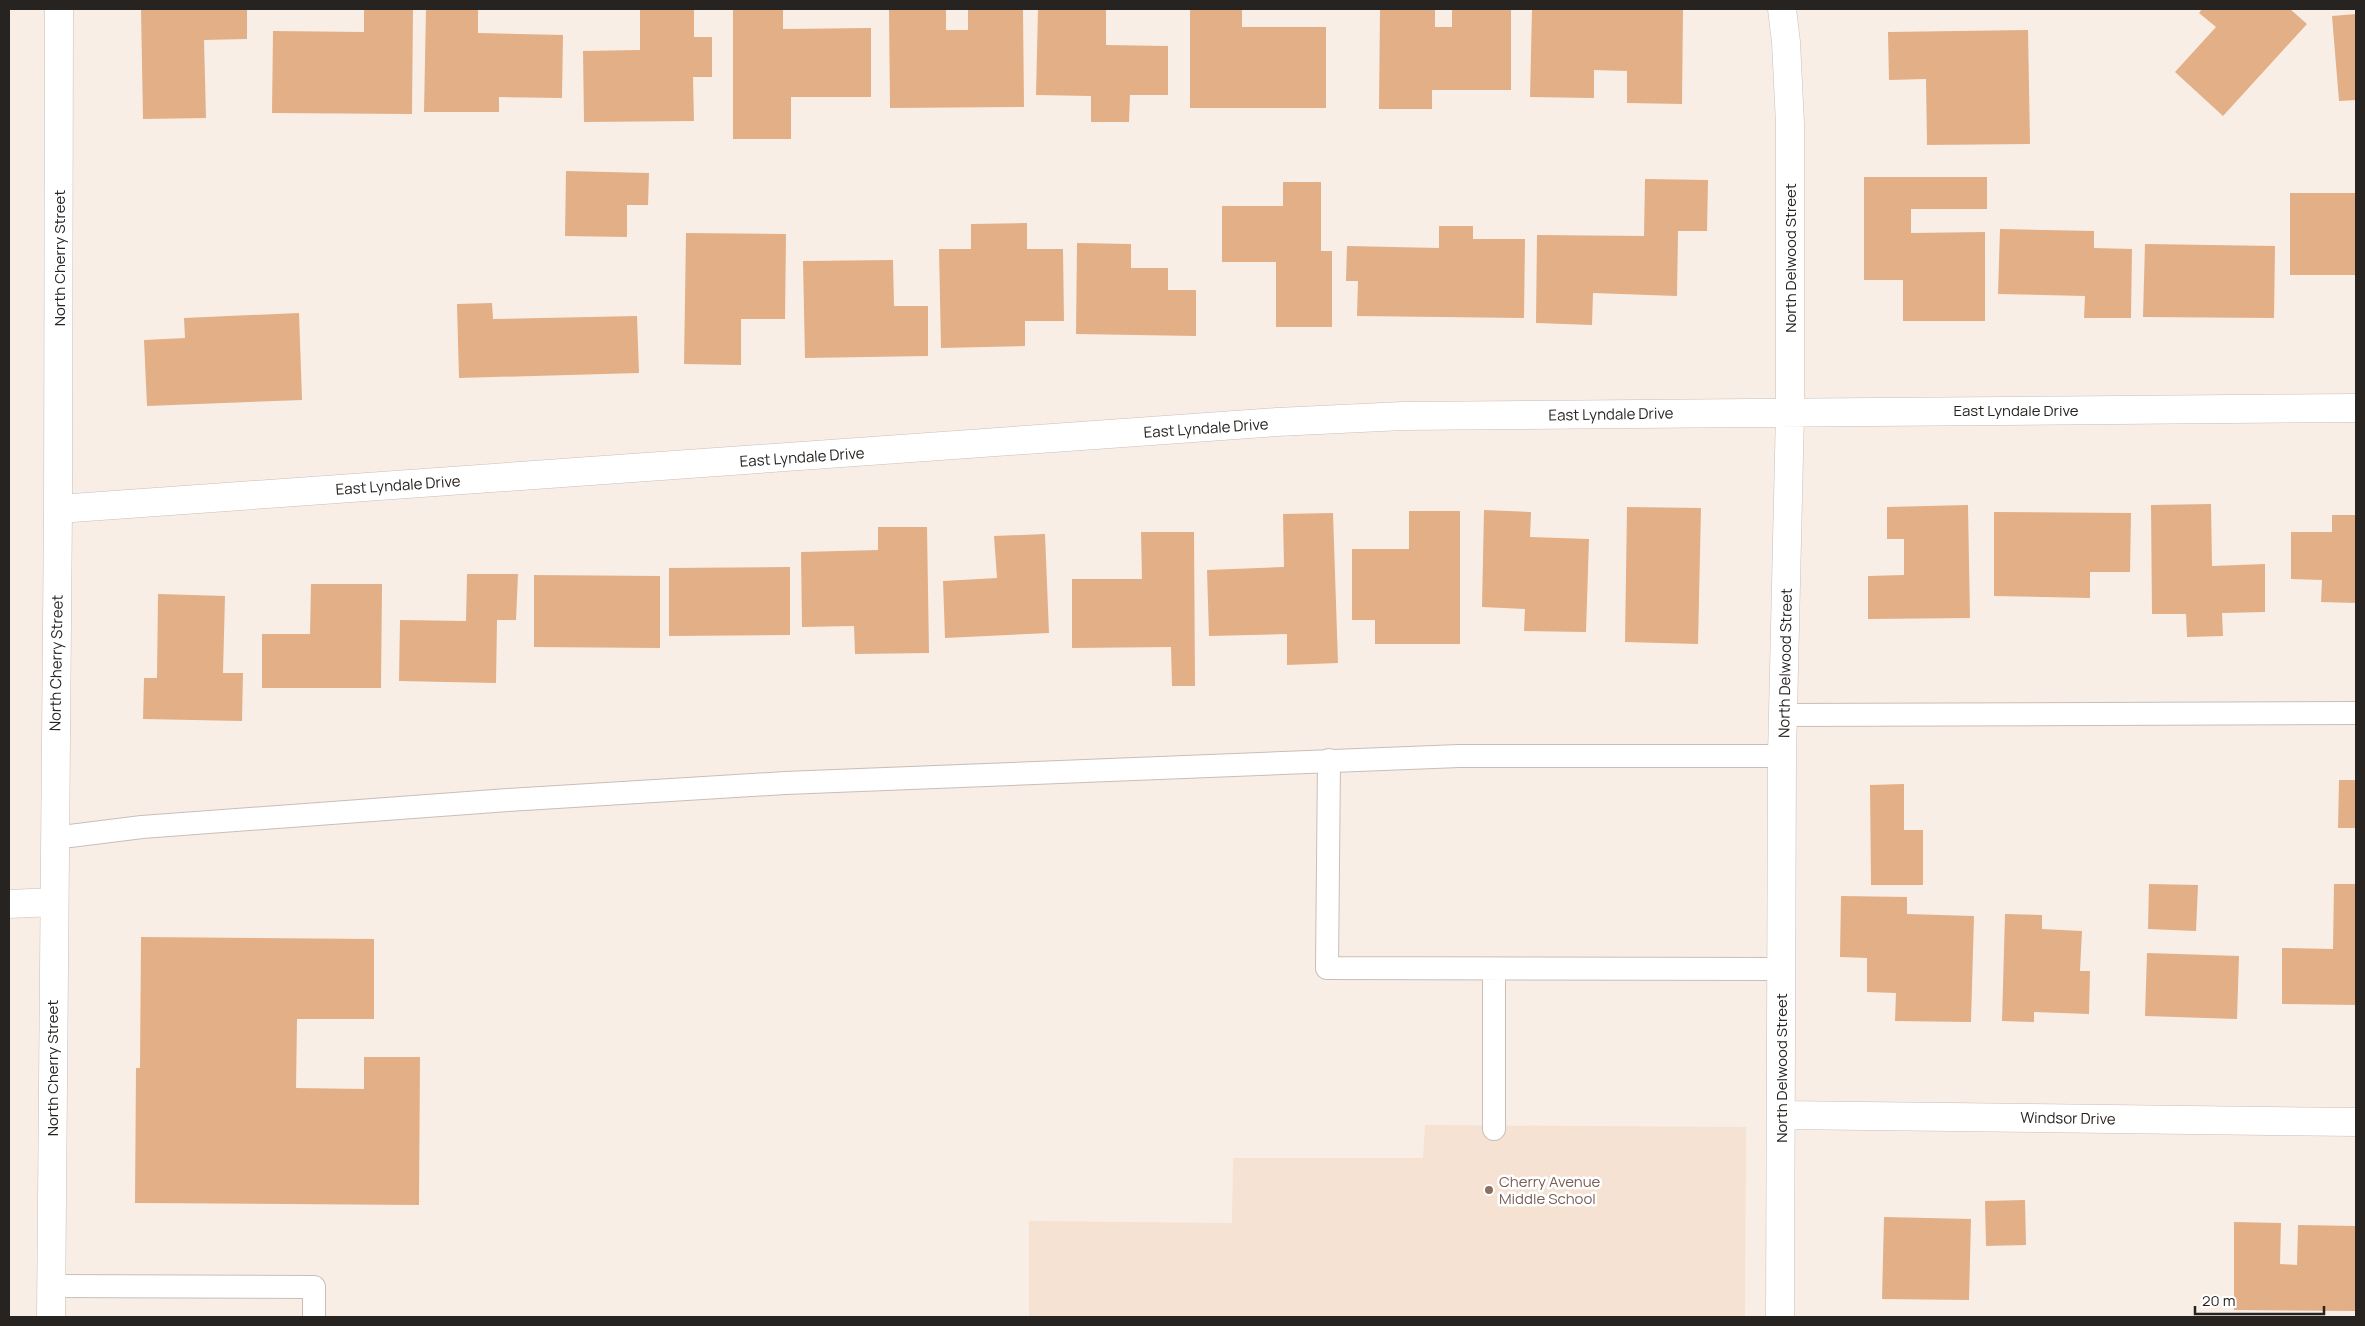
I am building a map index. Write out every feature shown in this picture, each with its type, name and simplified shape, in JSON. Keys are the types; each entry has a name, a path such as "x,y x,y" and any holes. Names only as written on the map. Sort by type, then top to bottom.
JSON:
{"street":[{"name":"North Cherry Street","path":"50,1317 58,509 59,9"},
{"name":"North Delwood Street","path":"1780,1317 1782,756 1790,412 1790,124 1786,42 1782,9"},
{"name":"East Lyndale Drive","path":"58,509 1277,422 1403,416 2356,408"},
{"path":"9,904 53,902"},
{"name":"Windsor Drive","path":"1781,1115 2356,1122"}],"lane":[{"path":"1784,715 2356,713"},
{"path":"54,838 142,827 508,800 785,783 1459,756 1782,756"},
{"path":"1329,760 1327,968 1782,969"},
{"path":"1494,969 1494,1129"},
{"path":"51,1286 314,1287 314,1317"}],"shaded area":[{"name":"Cherry Avenue Middle School","path":"1425,1125 1746,1127 1745,1317 1029,1317 1029,1221 1232,1223 1233,1158 1423,1158"}],"building":[{"path":"141,9 247,9 247,39 204,40 206,118 143,119"},
{"path":"364,9 413,9 412,114 272,113 273,31 364,32"},
{"path":"426,9 478,9 478,33 563,35 562,98 499,97 499,112 424,112"},
{"path":"640,9 694,9 694,37 712,37 712,77 693,77 694,121 584,122 583,51 640,50"},
{"path":"733,9 783,9 783,29 871,28 871,97 791,97 791,139 733,139"},
{"path":"889,9 946,9 946,30 968,30 968,9 1023,9 1024,107 890,108"},
{"path":"1038,9 1106,9 1106,45 1168,46 1168,95 1130,95 1129,122 1091,122 1091,96 1036,95"},
{"path":"1190,9 1242,9 1242,27 1326,27 1326,108 1190,108"},
{"path":"1380,9 1435,9 1435,27 1452,27 1452,9 1511,9 1511,90 1432,90 1432,109 1379,109"},
{"path":"1532,9 1683,9 1682,104 1627,103 1627,71 1594,70 1594,98 1530,97"},
{"path":"2202,9 2290,9 2307,24 2223,116 2175,72 2216,27 2199,13"},
{"path":"2356,14 2356,100 2339,101 2332,16"},
{"path":"2028,30 2030,144 1927,145 1926,79 1889,80 1888,32"},
{"path":"566,171 649,173 648,205 627,205 627,237 565,236"},
{"path":"1864,177 1987,177 1987,209 1911,209 1911,233 1985,232 1985,321 1903,321 1903,280 1864,280"},
{"path":"1645,179 1708,180 1707,231 1678,231 1677,296 1593,293 1592,325 1536,323 1537,235 1644,236"},
{"path":"1283,182 1321,182 1321,251 1332,251 1332,327 1276,327 1276,262 1222,262 1222,206 1283,206"},
{"path":"2290,193 2356,193 2356,275 2290,275"},
{"path":"1027,223 1027,249 1063,249 1064,321 1025,321 1025,346 941,348 939,249 971,249 971,224"},
{"path":"1439,226 1473,226 1473,239 1525,239 1524,318 1357,316 1358,281 1346,281 1347,246 1439,248"},
{"path":"2000,229 2094,231 2094,248 2132,249 2131,318 2084,318 2085,296 1998,294"},
{"path":"686,233 786,234 785,319 741,319 741,365 684,364"},
{"path":"1077,243 1131,244 1131,268 1168,268 1168,290 1196,290 1196,336 1076,334"},
{"path":"2145,244 2275,246 2274,318 2143,317"},
{"path":"893,260 894,306 928,306 928,356 805,358 803,261"},
{"path":"492,303 493,319 637,316 639,373 459,378 457,304"},
{"path":"299,313 302,400 147,406 144,340 185,338 184,318"},
{"path":"2211,504 2212,566 2265,564 2265,612 2222,613 2223,636 2187,637 2186,614 2152,614 2151,505"},
{"path":"1968,505 1970,618 1868,619 1868,576 1904,575 1904,539 1887,539 1887,507"},
{"path":"1627,507 1701,508 1698,644 1625,642"},
{"path":"1484,510 1531,512 1530,537 1589,539 1586,632 1524,631 1525,609 1482,607"},
{"path":"1409,511 1460,511 1460,644 1375,644 1375,620 1352,620 1352,549 1409,549"},
{"path":"1994,512 2131,513 2130,572 2090,572 2090,598 1994,596"},
{"path":"1333,513 1338,663 1287,665 1287,634 1209,636 1207,570 1284,567 1283,514"},
{"path":"2332,515 2356,515 2356,603 2321,602 2322,580 2291,579 2291,532 2332,532"},
{"path":"878,527 927,527 929,653 855,654 854,626 802,627 801,552 878,550"},
{"path":"1141,532 1194,532 1195,686 1172,686 1171,647 1072,648 1072,579 1142,579"},
{"path":"1045,534 1049,633 945,638 943,581 997,578 994,536"},
{"path":"790,567 790,635 669,636 669,568"},
{"path":"467,574 518,574 516,620 497,620 496,683 399,681 400,620 466,621"},
{"path":"534,575 660,576 660,648 534,647"},
{"path":"311,584 382,584 381,688 262,688 262,634 310,634"},
{"path":"158,594 225,596 223,673 243,673 242,721 143,719 144,678 157,678"},
{"path":"2339,780 2356,780 2356,828 2338,828"},
{"path":"1904,784 1904,830 1923,830 1923,885 1871,885 1870,785"},
{"path":"2149,884 2198,885 2196,931 2148,929"},
{"path":"2334,884 2356,884 2356,1005 2282,1004 2282,948 2333,949"},
{"path":"1841,896 1907,897 1907,914 1974,916 1971,1022 1895,1021 1896,993 1867,992 1867,958 1840,957"},
{"path":"2005,914 2042,915 2042,929 2082,931 2080,971 2090,971 2089,1014 2034,1012 2034,1022 2002,1021"},
{"path":"141,937 374,939 374,1019 297,1019 296,1088 364,1089 364,1057 420,1057 419,1205 135,1203 136,1068 140,1068"},
{"path":"2147,953 2239,956 2237,1019 2145,1016"},
{"path":"2025,1200 2026,1245 1986,1246 1985,1201"},
{"path":"1884,1217 1971,1219 1969,1300 1882,1299"},
{"path":"2234,1222 2281,1223 2280,1264 2297,1265 2298,1225 2356,1226 2356,1311 2234,1310"}],"place":[{"name":"Cherry Avenue Middle School","path":"1489,1190"}]}
